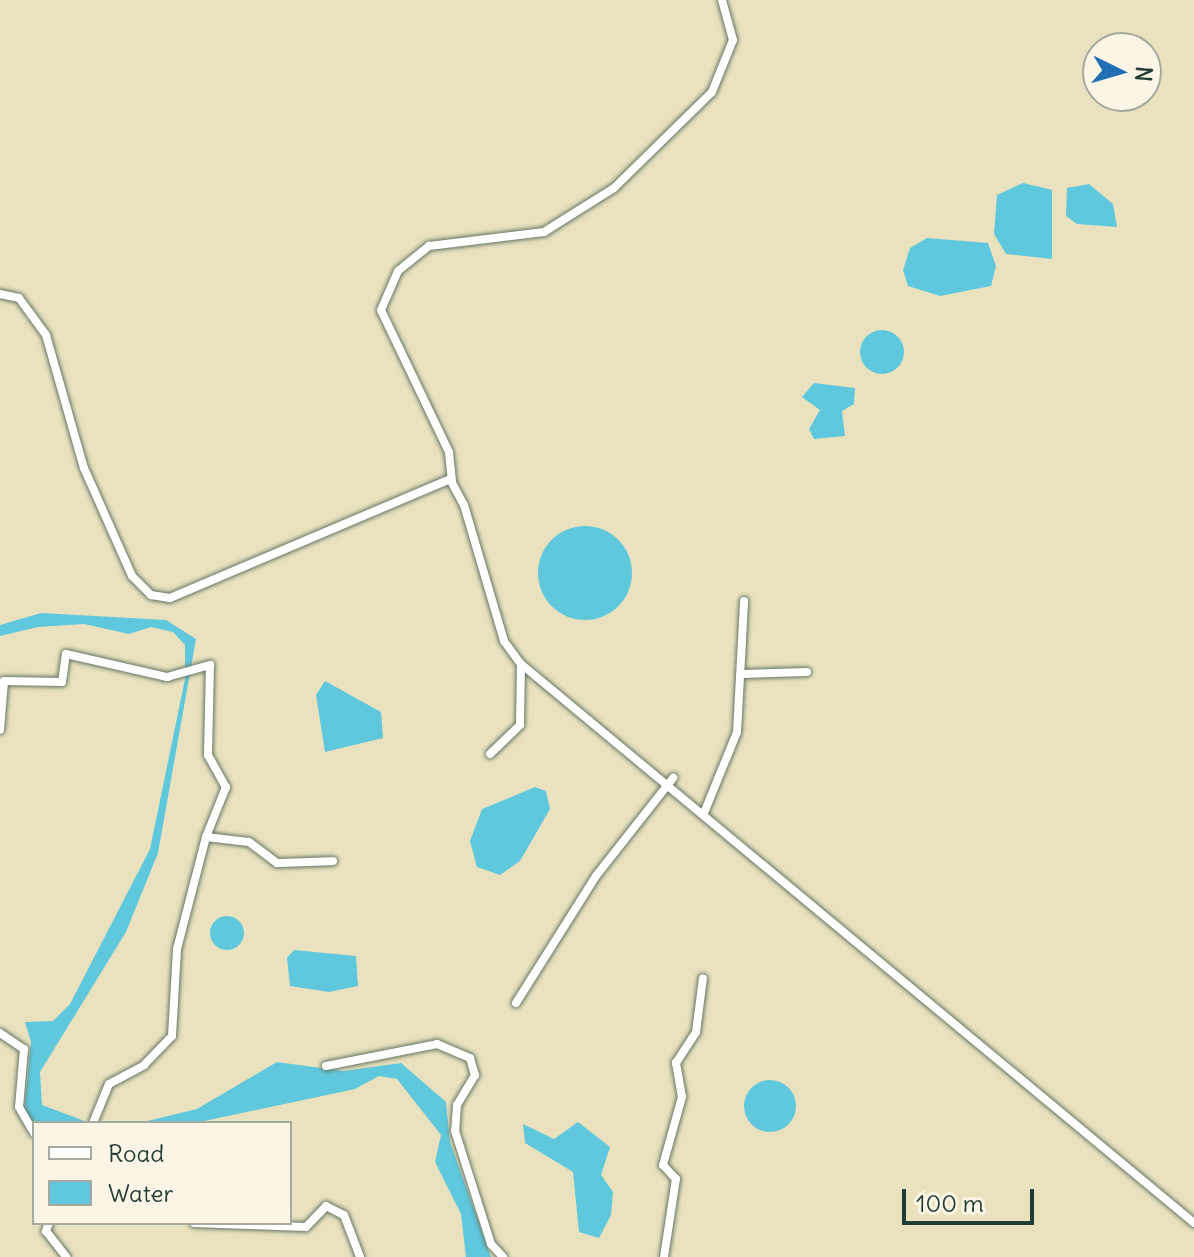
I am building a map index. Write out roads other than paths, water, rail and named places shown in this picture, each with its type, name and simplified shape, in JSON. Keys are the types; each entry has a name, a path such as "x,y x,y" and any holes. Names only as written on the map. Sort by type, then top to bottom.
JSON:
{"street":[{"path":"722,0 733,40 712,92 614,188 544,232 429,246 398,271 381,310 449,452 452,481 504,641 521,664 671,781 704,813 1194,1223"},
{"path":"0,294 19,298 46,335 84,468 132,576 151,595 170,598 428,482 452,481"},
{"path":"704,813 737,732 743,674 744,601"},
{"path":"0,730 4,681 62,682 66,654 119,671 180,673 204,666 212,667 208,755 226,787 206,837 177,949 172,1036 144,1065 109,1084 93,1121"},
{"path":"490,754 520,725 521,664"},
{"path":"743,674 807,672"},
{"path":"516,1003 596,876 671,781"},
{"path":"206,837 249,842 277,863 333,861"},
{"path":"664,1257 676,1179 663,1165 682,1097 676,1063 696,1032 703,978"},
{"path":"0,1033 24,1049 19,1107 32,1130"},
{"path":"326,1066 437,1044 470,1058 475,1075 457,1105 455,1131 491,1244 503,1257"},
{"path":"250,1225 306,1227 326,1206 344,1215 360,1257"},
{"path":"48,1225 46,1231 66,1257"}],"water":[{"path":"1023,183 1052,190 1052,259 1006,254 994,234 997,195"},
{"path":"1089,184 1113,204 1117,227 1077,224 1066,216 1067,188"},
{"path":"927,238 988,243 996,266 991,286 940,296 908,286 903,270 910,248"},
{"path":"882,330 898,336 904,352 898,368 882,374 866,368 860,352 866,336"},
{"path":"814,383 855,388 854,404 842,411 845,436 814,439 809,429 820,410 802,397"},
{"path":"585,526 603,530 618,540 628,555 632,573 628,591 618,606 603,616 585,620 567,616 552,606 542,591 538,573 542,555 552,540 567,530"},
{"path":"41,613 166,620 196,639 158,853 126,932 40,1072 42,1105 85,1121 32,1122 24,1112 31,1042 25,1022 53,1021 70,1004 150,849 185,679 185,645 173,632 151,627 129,634 84,624 38,627 0,636 0,625"},
{"path":"325,681 381,712 383,738 325,752 316,695"},
{"path":"535,787 546,791 550,809 520,861 500,875 477,867 470,841 482,809"},
{"path":"227,916 239,921 244,933 239,945 227,950 215,945 210,933 215,921"},
{"path":"294,950 356,956 358,986 329,992 290,986 287,958"},
{"path":"277,1062 343,1071 401,1063 446,1102 450,1142 491,1257 466,1257 461,1214 435,1162 441,1135 397,1079 379,1076 355,1089 204,1121 147,1121 197,1109"},
{"path":"770,1080 788,1088 796,1106 788,1124 770,1132 752,1124 744,1106 752,1088"},
{"path":"578,1122 610,1147 601,1175 613,1192 611,1215 599,1238 579,1232 573,1172 525,1143 523,1124 554,1139"}]}
